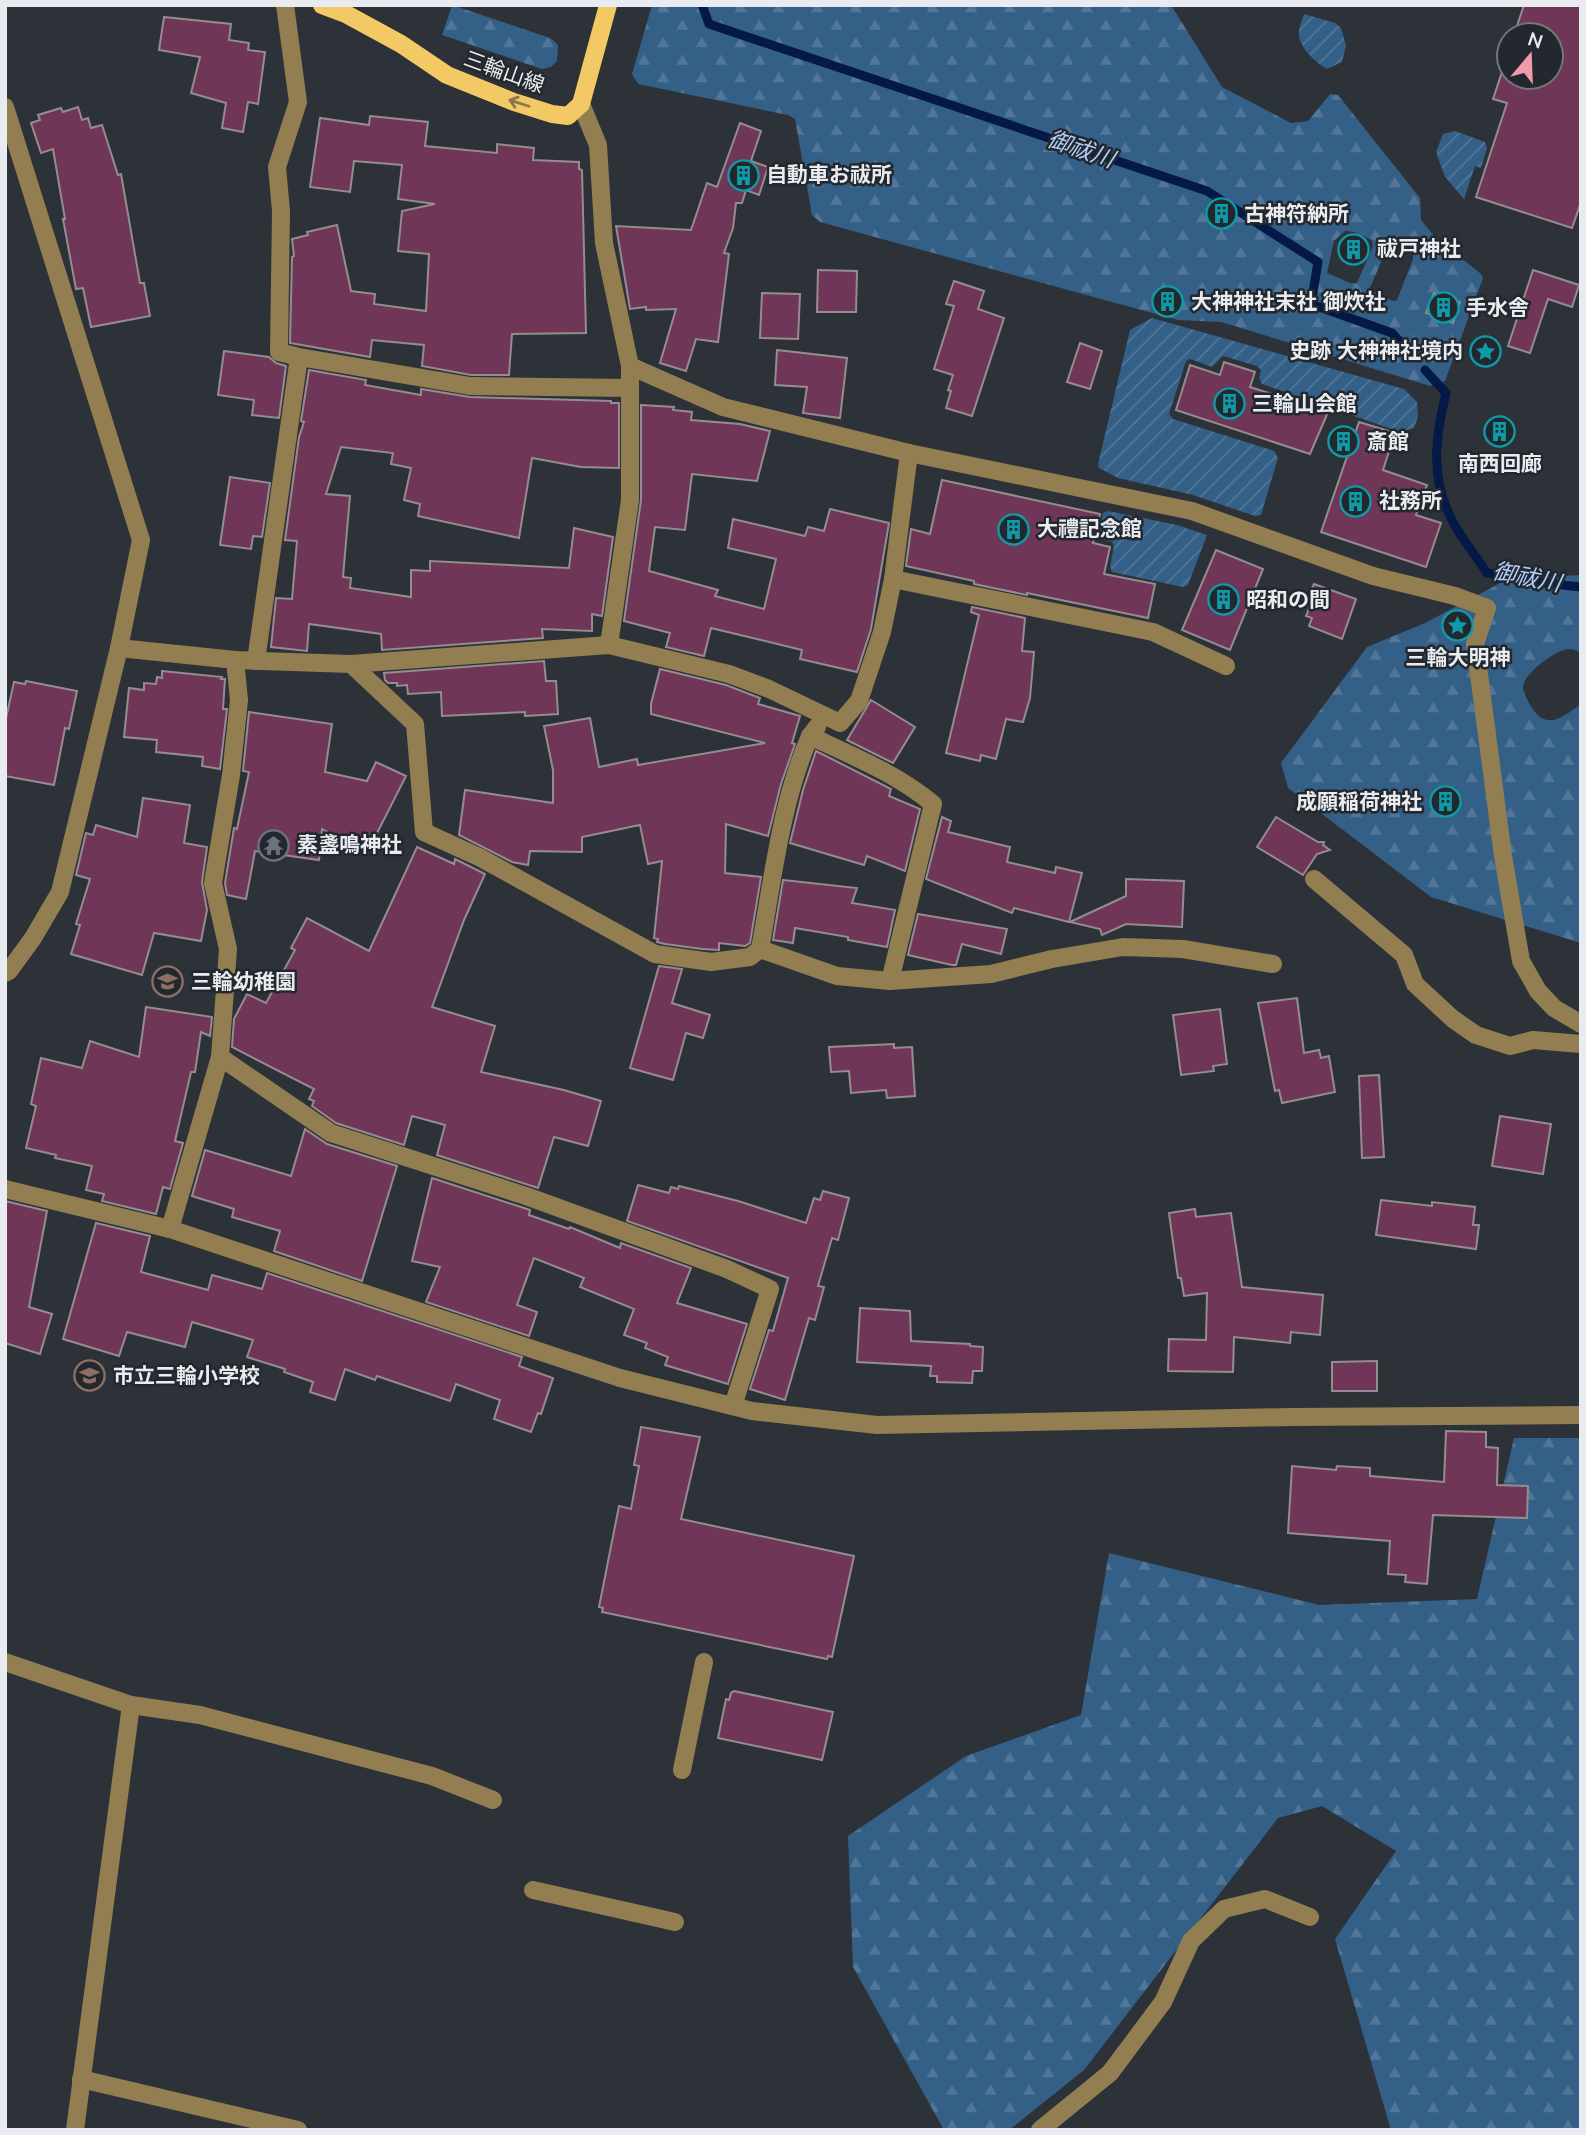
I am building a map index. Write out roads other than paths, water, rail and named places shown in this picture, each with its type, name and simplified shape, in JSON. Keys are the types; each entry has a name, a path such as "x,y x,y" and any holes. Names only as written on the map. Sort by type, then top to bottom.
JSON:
{"main road":[{"name":"三輪山線","path":"322,5 401,44 447,75 514,102 568,116 581,104"},
{"path":"581,104 608,5"}],"street":[{"path":"285,5 298,102 277,167 281,211 279,352 470,386 629,388"},
{"path":"581,104 598,145 604,243 630,366 631,499 609,645"},
{"path":"5,107 141,540 119,648 60,892 33,938 5,973"},
{"path":"256,661 299,357"},
{"path":"630,366 723,407 909,453 1192,511 1373,576 1455,596 1487,608 1475,644 1503,856 1521,961 1546,1000 1555,1009 1581,1024"},
{"path":"119,648 234,660 351,664 609,645 729,674 841,723 859,701 882,632 893,579 909,453"},
{"path":"893,579 1153,632 1226,667"},
{"path":"170,1229 220,1057 228,949 214,883 231,775 239,700 234,660"},
{"path":"351,664 415,724 424,832 479,857 655,954 711,961 750,957 760,949 799,762 810,736 825,715"},
{"path":"810,736 890,774 933,804 890,981"},
{"path":"1314,879 1404,955 1415,984 1453,1019 1476,1035 1510,1046 1534,1040 1581,1044"},
{"path":"760,949 837,976 890,981 991,974 1123,947 1183,949 1273,964"},
{"path":"220,1057 331,1133 526,1196 727,1269 770,1289 733,1406"},
{"path":"5,1189 170,1229 620,1378 752,1410 877,1425 1292,1417 1581,1415"},
{"path":"5,1662 131,1705 200,1715 432,1776 494,1800"},
{"path":"682,1770 704,1662"},
{"path":"75,2130 131,1705"},
{"path":"533,1890 675,1922"},
{"path":"1040,2130 1110,2073 1163,2002 1191,1941 1224,1909 1265,1899 1310,1917"},
{"path":"81,2079 298,2130"}],"waterway":[{"name":"御祓川","path":"702,5 709,24 1207,191 1318,262 1311,304 1392,333 1405,347"},
{"name":"御祓川","path":"1425,370 1446,393 1437,454 1443,499 1457,529 1487,573 1581,587"}],"place":[{"name":"自動車お祓所","path":"743,175"},
{"name":"古神符納所","path":"1221,214"},
{"name":"祓戸神社","path":"1354,249"},
{"name":"大神神社末社 御炊社","path":"1168,302"},
{"name":"手水舎","path":"1443,308"},
{"name":"史跡 大神神社境内","path":"1486,351"},
{"name":"三輪山会館","path":"1229,404"},
{"name":"南西回廊","path":"1500,432"},
{"name":"斎館","path":"1344,442"},
{"name":"社務所","path":"1356,501"},
{"name":"大禮記念館","path":"1014,529"},
{"name":"昭和の間","path":"1223,600"},
{"name":"三輪大明神","path":"1458,626"},
{"name":"成願稲荷神社","path":"1445,802"},
{"name":"素盞鳴神社","path":"274,845"},
{"name":"三輪幼稚園","path":"168,982"},
{"name":"市立三輪小学校","path":"90,1376"}]}
